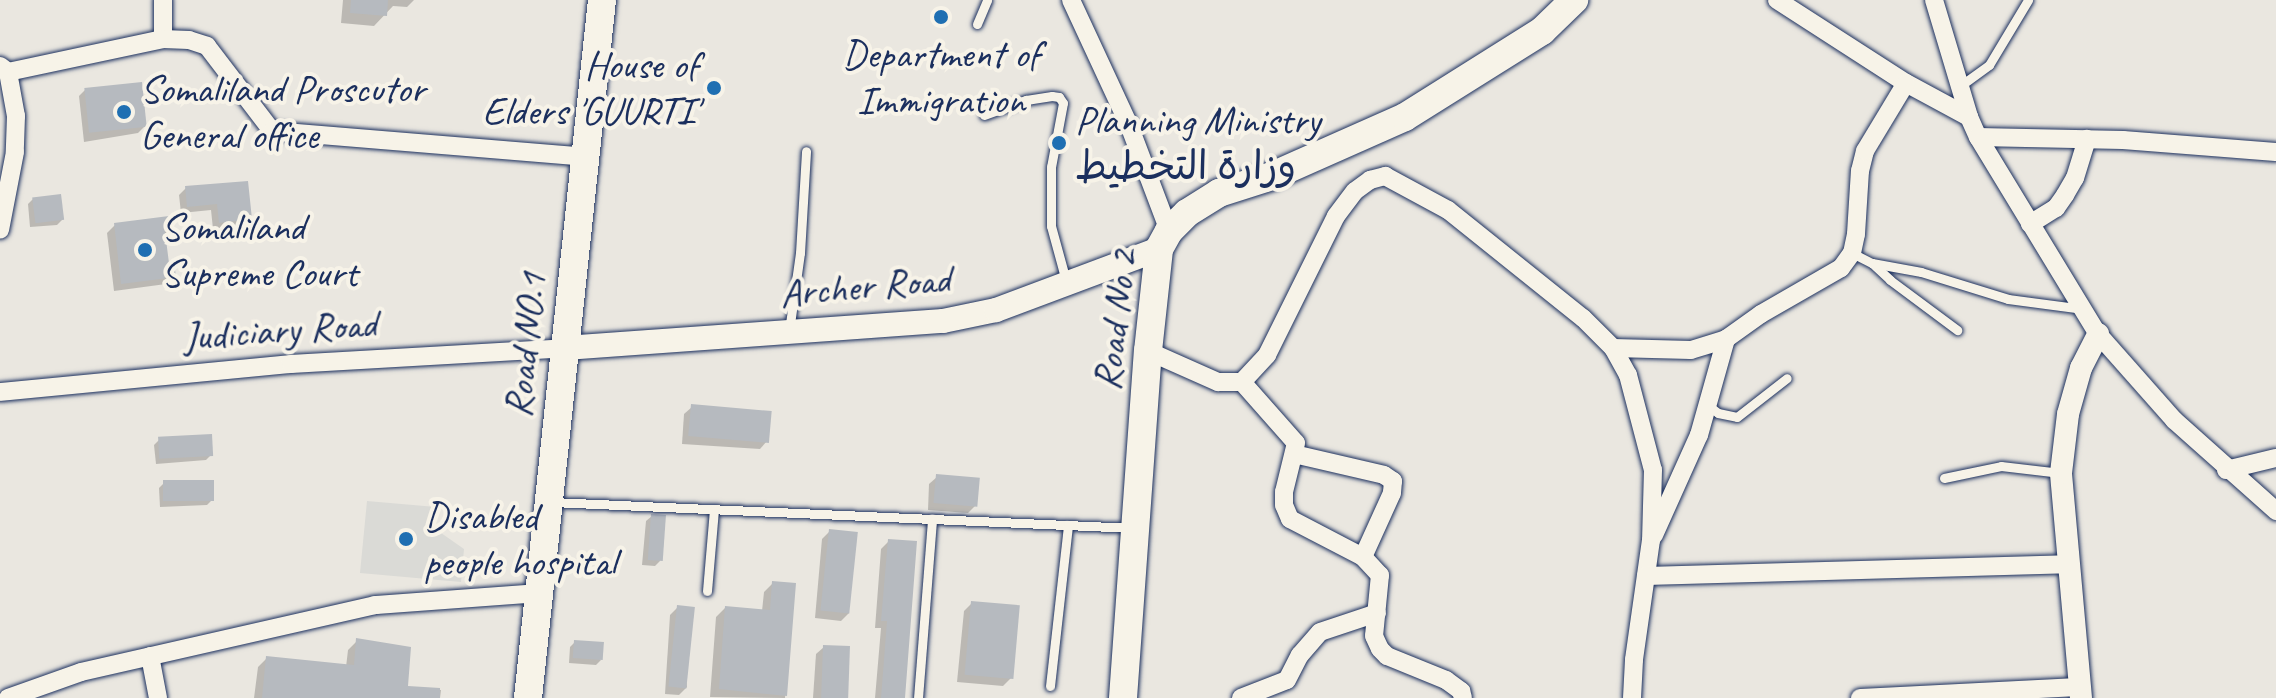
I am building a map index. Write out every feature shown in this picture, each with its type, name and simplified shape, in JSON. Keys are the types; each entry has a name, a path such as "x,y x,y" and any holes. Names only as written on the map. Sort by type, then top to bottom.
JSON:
{"main road":[{"name":"Road NO.1","path":"528,698 602,0"},
{"name":"Road No 2","path":"1123,698 1148,351 1164,240 1187,213 1219,193 1272,176 1405,117 1542,31 1574,0"},
{"name":"Archer Road","path":"565,348 943,321 996,310 1067,284 1164,240"}],"street":[{"path":"163,0 163,39"},
{"path":"1071,0 1129,125 1164,240"},
{"path":"1777,0 1906,83 1969,117"},
{"path":"1934,0 1969,117 1978,137 2098,334 2174,420 2226,470 2276,511"},
{"path":"0,230 15,152 16,116 4,69 163,39 207,46 272,131 585,157"},
{"path":"1613,348 1691,350 1726,339 1761,314 1841,268 1852,253 1865,151 1906,83"},
{"path":"1978,137 2087,139 2276,152"},
{"path":"2030,224 2056,208 2065,195 2075,178 2087,139"},
{"path":"1148,351 1218,382 1242,382 1267,355 1336,216 1355,191 1370,180 1385,176 1448,210 1583,318 1613,348 1628,375 1653,470 1651,540 1632,698"},
{"path":"1860,698 2080,693 2061,473 2068,414 2081,368 2098,334"},
{"path":"1651,540 1687,464 1709,406 1726,339"},
{"name":"Judiciary Road","path":"0,392 291,364 565,348"},
{"path":"1242,382 1296,443 1284,492 1284,505 1290,519 1363,557 1380,575 1374,636 1387,656 1446,680 1461,691 1463,698"},
{"path":"1294,454 1384,475 1393,481 1392,493 1363,557"},
{"path":"2226,470 2276,458"},
{"path":"1646,576 2067,564"},
{"path":"8,698 81,672 375,605 538,593"},
{"path":"1241,698 1287,680 1300,655 1320,632 1377,613"},
{"path":"150,656 158,698"}],"lane":[{"path":"977,24 987,0"},
{"path":"1960,86 1989,65 2028,0"},
{"path":"984,115 1026,100 1052,96 1059,97 1063,103 1051,167 1051,226 1067,284"},
{"path":"789,331 800,253 806,151"},
{"path":"1852,253 1872,263 1957,330"},
{"path":"1872,263 1921,272 2008,299 2083,309"},
{"path":"1709,406 1718,413 1737,417 1787,378"},
{"path":"1944,478 2001,466 2061,473"},
{"path":"549,501 1136,528"},
{"path":"707,591 714,509"},
{"path":"918,698 932,519"},
{"path":"1050,686 1068,525"}],"shaded area":[{"name":"Disabled people hospital","path":"367,501 436,507 434,528 464,549 461,582 360,573"}],"building":[{"path":"351,0 388,0 387,16 350,13"},
{"path":"142,82 147,127 89,133 84,88"},
{"path":"248,181 252,219 219,223 217,204 187,207 185,186"},
{"path":"61,194 64,220 35,223 32,198"},
{"path":"169,216 171,231 165,232 169,263 174,262 176,277 121,284 114,223"},
{"path":"691,404 772,411 769,443 688,436"},
{"path":"212,434 213,456 159,459 158,437"},
{"path":"936,474 980,478 977,507 933,503"},
{"path":"163,480 214,480 214,501 163,501"},
{"path":"651,514 666,515 663,561 648,560"},
{"path":"829,529 858,532 849,614 820,611"},
{"path":"888,539 917,541 905,698 881,698 887,621 881,621"},
{"path":"772,581 796,583 787,696 719,689 725,606 770,610"},
{"path":"971,601 1020,605 1013,679 965,675"},
{"path":"677,605 695,607 686,688 668,687"},
{"path":"356,638 411,647 408,686 440,688 440,698 262,698 266,656 354,665"},
{"path":"574,640 604,642 603,660 573,658"},
{"path":"823,645 850,646 848,698 821,698"}],"place":[{"name":"Department of Immigration","path":"941,17"},
{"name":"House of Elders 'GUURTI'","path":"714,88"},
{"name":"Somaliland Proscutor General office","path":"124,112"},
{"name":"Planning Ministry وزارة التخطيط","path":"1059,143"},
{"name":"Somaliland Supreme Court","path":"145,250"},
{"name":"Disabled people hospital","path":"406,539"}]}
